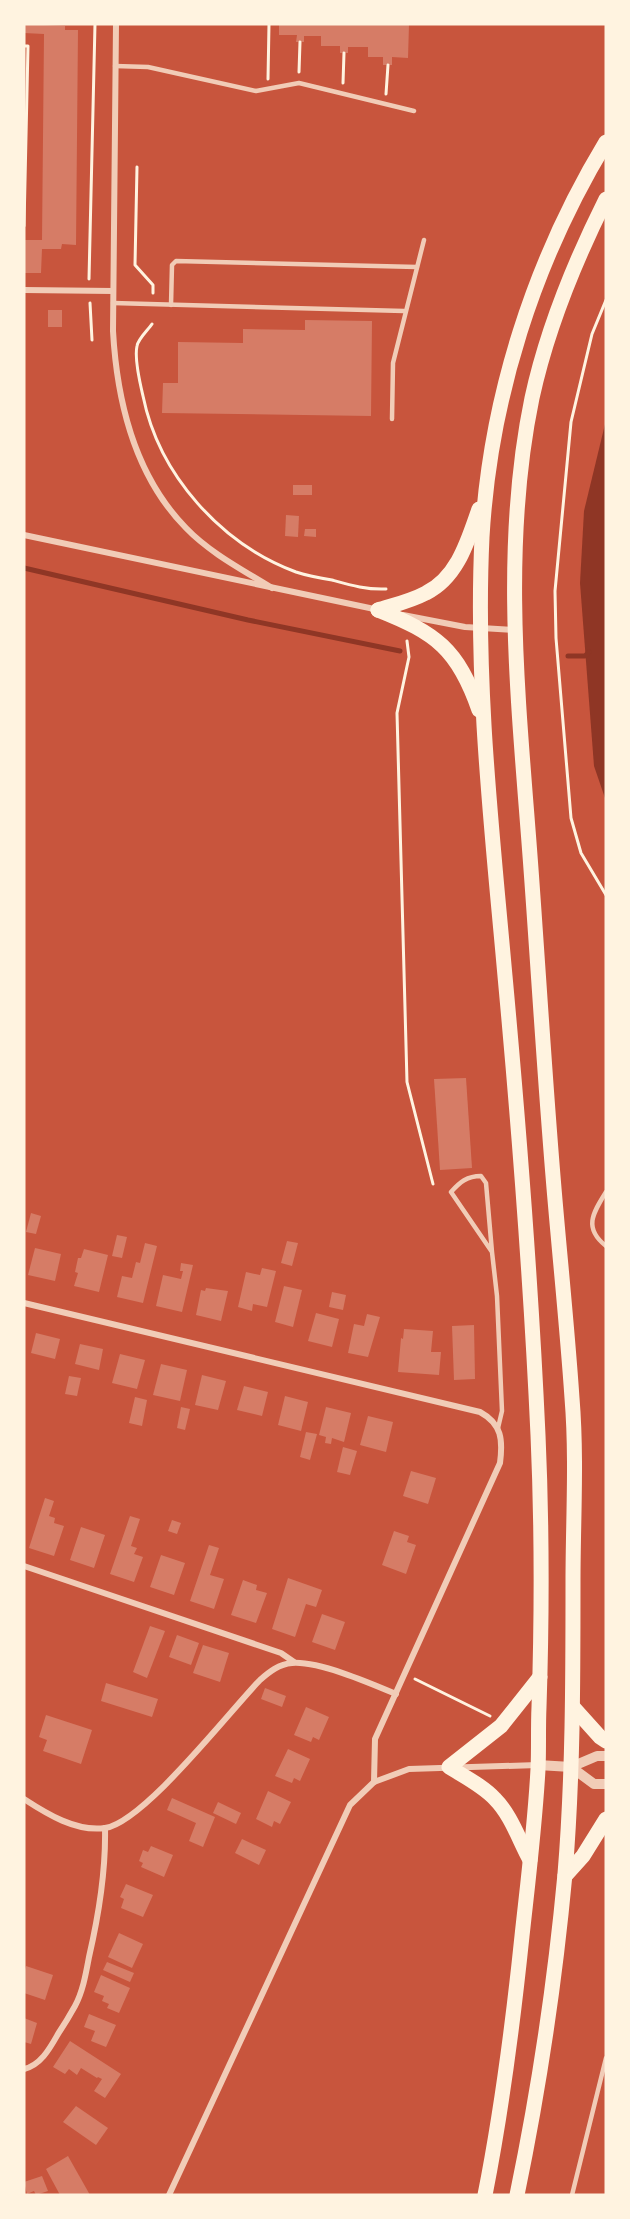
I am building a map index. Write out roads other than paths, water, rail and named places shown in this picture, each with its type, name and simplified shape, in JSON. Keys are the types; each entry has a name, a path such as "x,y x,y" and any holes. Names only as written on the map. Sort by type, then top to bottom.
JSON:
{"main road":[{"path":"485,2195 515,2006 530,1860 538,1765 542,1559 538,1437 517,1108 483,721 482,537 487,486 504,389 527,307 563,220 606,142"},
{"path":"517,2195 532,2120 548,2018 565,1876 573,1707 573,1404 551,1148 519,697 515,590 519,489 532,398 546,346 564,291 606,199"},
{"path":"378,610 428,592 457,565 470,537 487,486"},
{"path":"378,610 415,625 434,636 455,657 473,692 483,721"},
{"path":"530,1860 497,1800 449,1767 501,1726 540,1677"},
{"path":"573,1707 600,1737 606,1740"},
{"path":"565,1876 583,1856 606,1818"}],"street":[{"path":"116,24 113,303 115,365 129,432 154,486 186,529 231,563 272,588"},
{"path":"24,290 113,291"},
{"path":"24,535 465,627 517,630"},
{"path":"24,1303 480,1412 491,1418 498,1428 502,1445 500,1463 375,1738 374,1782"},
{"path":"24,1566 281,1653 294,1662 330,1669 396,1694"},
{"path":"24,1799 64,1821 85,1828 105,1828 122,1822 145,1805 260,1680 272,1669 294,1662"},
{"path":"169,2195 350,1805 361,1792 374,1782 409,1769 538,1765 571,1767 597,1756 606,1756"},
{"path":"571,1767 594,1784 606,1784"},
{"path":"24,2069 32,2067 47,2053 76,2005 98,1920 106,1860 105,1828"}],"lane":[{"path":"115,66 148,67 256,91 299,83 414,111"},
{"path":"392,419 393,363 424,240"},
{"path":"171,305 172,265 177,261 417,267"},
{"path":"113,303 405,310"},
{"path":"492,1252 451,1192 460,1181 473,1176 481,1176 486,1183 497,1296 502,1411 498,1428"},
{"path":"606,1192 593,1212 592,1227 596,1238 606,1246"},
{"path":"572,2195 606,2058"}],"waterway":[{"path":"24,568 248,620 400,651"},
{"path":"568,656 585,656 589,652"}]}
